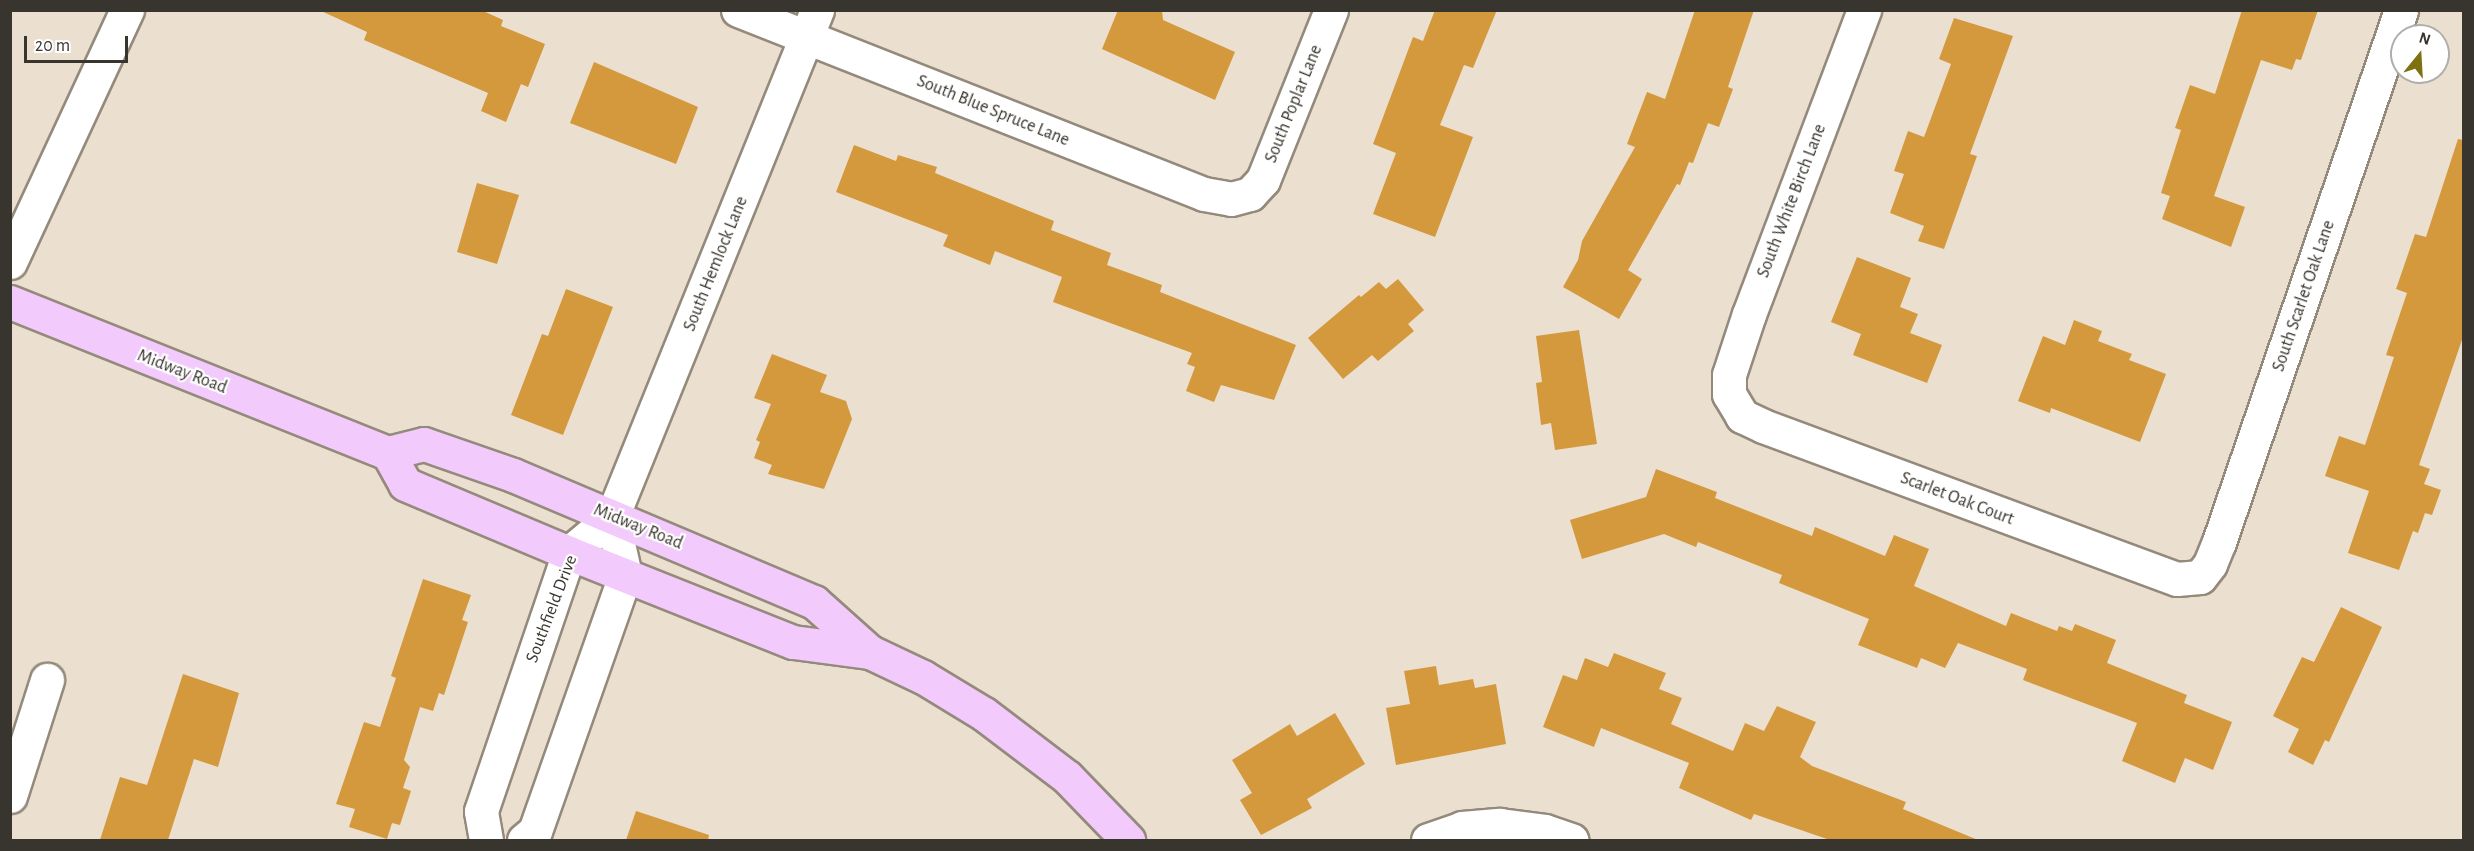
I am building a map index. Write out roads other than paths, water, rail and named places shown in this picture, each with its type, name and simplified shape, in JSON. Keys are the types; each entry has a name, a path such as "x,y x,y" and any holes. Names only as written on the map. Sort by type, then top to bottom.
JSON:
{"main road":[{"name":"Midway Road","path":"10,302 388,453 424,444 612,517 814,602 870,652 923,677 984,714 1067,777 1128,840"},
{"name":"Midway Road","path":"388,453 405,484 569,553 793,642 870,652"}],"street":[{"path":"10,262 127,10"},
{"name":"South Blue Spruce Lane","path":"738,10 812,23 1204,194 1231,199 1250,194"},
{"name":"South Poplar Lane","path":"1250,194 1263,180 1331,10"},
{"name":"South White Birch Lane","path":"1729,394 1729,375 1749,314 1864,10"},
{"name":"South Scarlet Oak Lane","path":"2200,577 2210,564 2219,542 2401,10"},
{"name":"South Hemlock Lane","path":"612,517 812,23"},
{"name":"Scarlet Oak Court","path":"1729,394 1742,416 1763,426 2157,574 2177,579 2200,577"},
{"path":"524,840 535,831 625,575 612,517"},
{"name":"Southfield Drive","path":"486,840 481,811 569,553 612,517"},
{"path":"10,796 47,680"},
{"path":"1428,840 1462,828 1500,825 1545,831 1571,840"}]}
